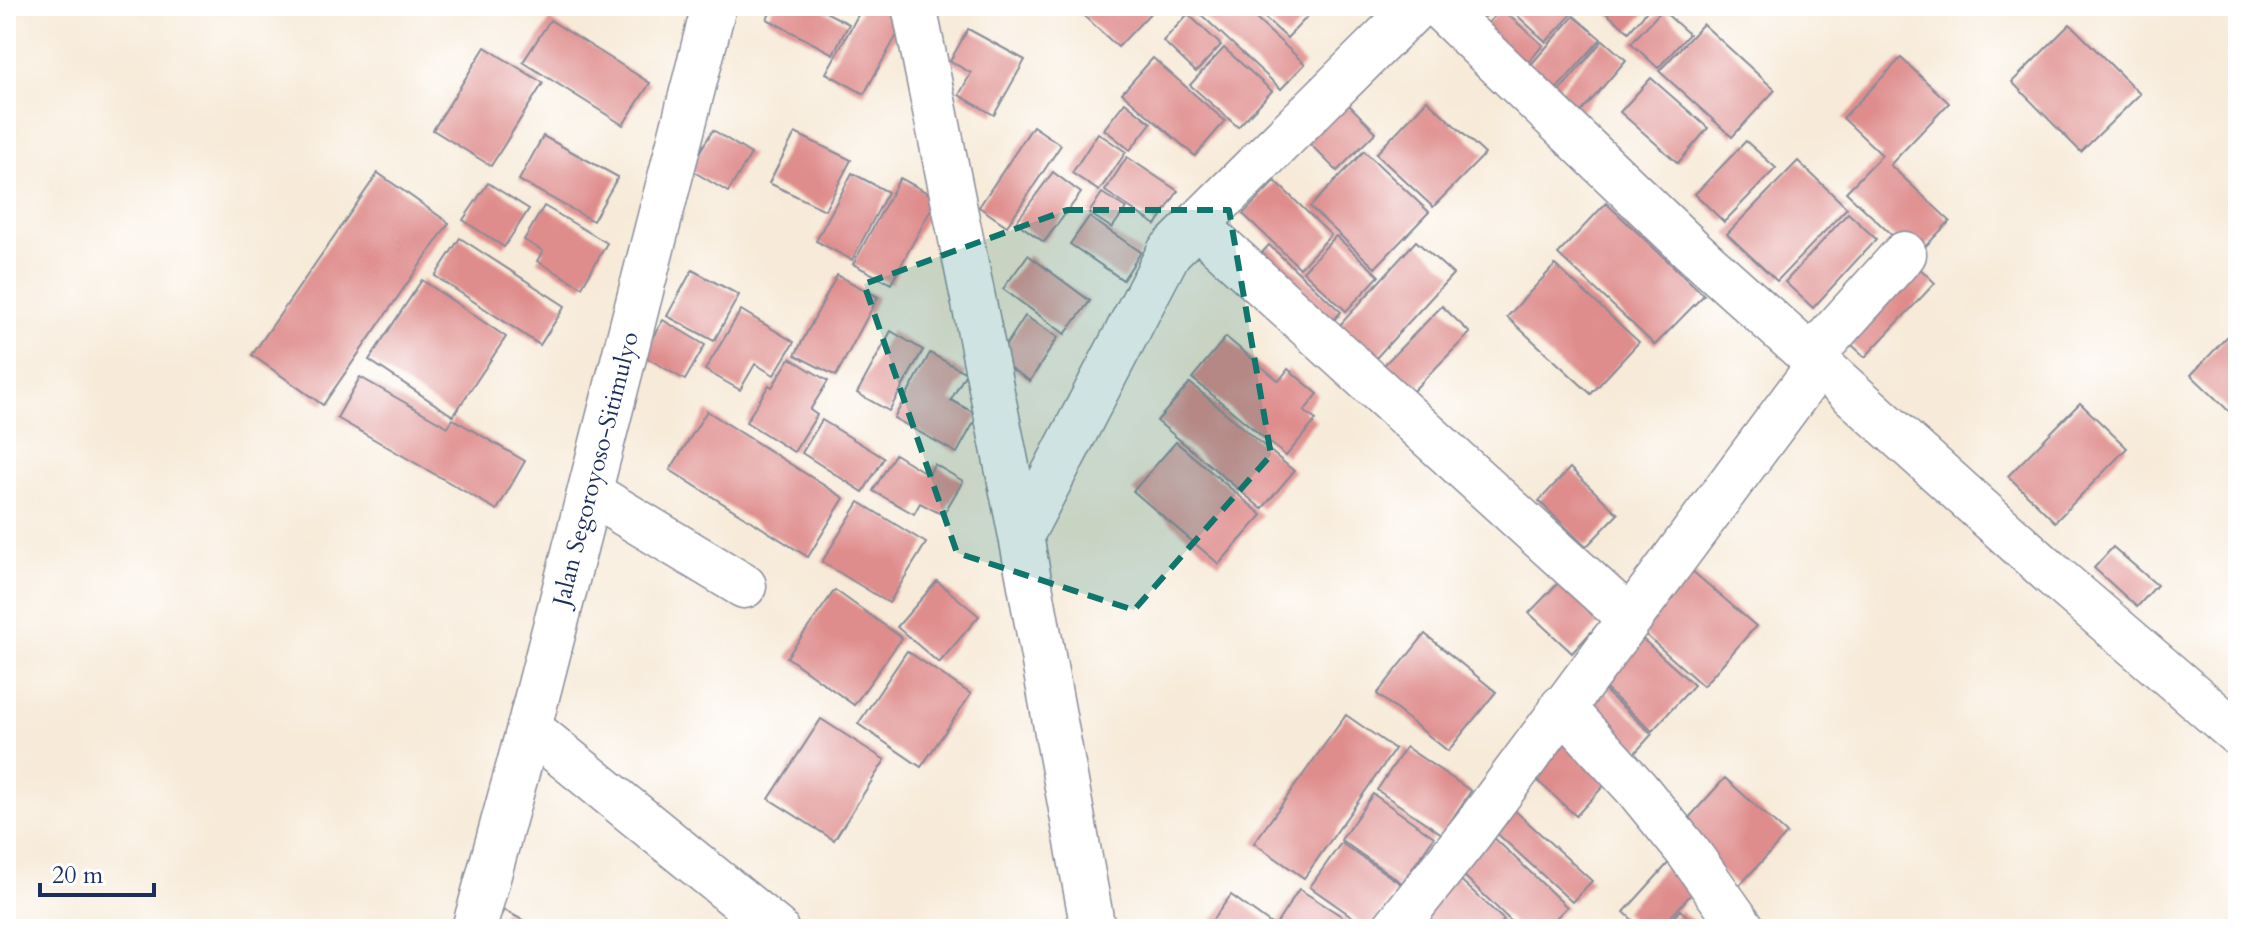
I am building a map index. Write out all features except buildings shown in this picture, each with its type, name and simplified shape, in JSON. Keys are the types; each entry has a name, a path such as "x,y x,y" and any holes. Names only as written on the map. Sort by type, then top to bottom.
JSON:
{"street":[{"name":"Jalan Segoroyoso-Sitimulyo","path":"474,929 529,728 714,6"},
{"path":"914,6 1021,536 1093,929"},
{"path":"1021,536 1169,252 1417,6"},
{"path":"1438,6 1691,249 2052,574 2238,734"},
{"path":"1197,225 1629,618"},
{"path":"1394,929 1472,831 1815,361 1904,254"},
{"path":"590,493 744,586"},
{"path":"1562,707 1681,842 1743,929"},
{"path":"529,728 776,929"}],"highlighted area":[{"path":"1067,210 1229,210 1271,455 1134,610 957,553 864,284"}]}
